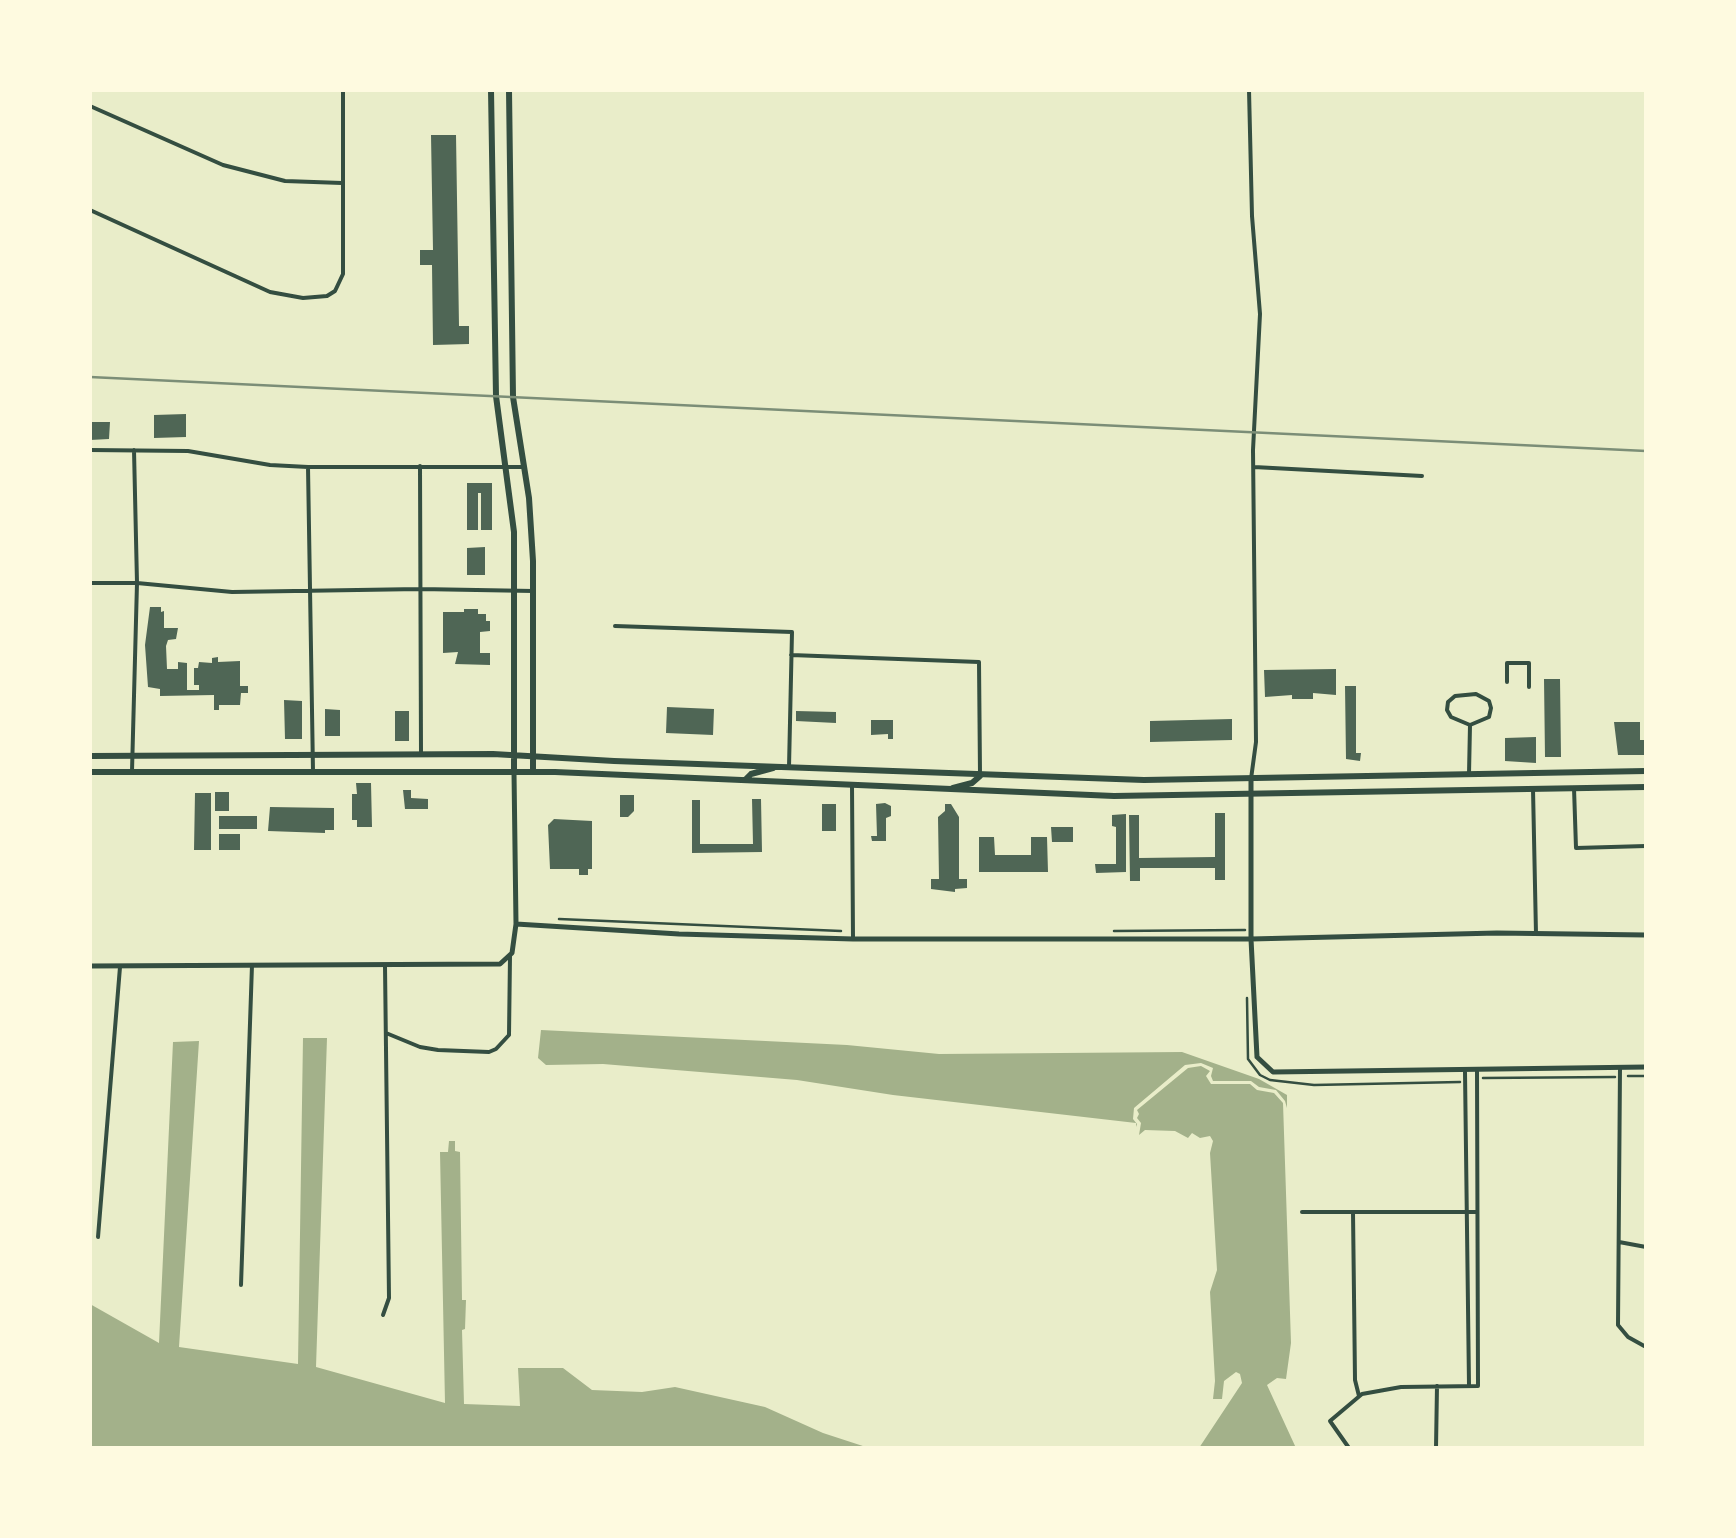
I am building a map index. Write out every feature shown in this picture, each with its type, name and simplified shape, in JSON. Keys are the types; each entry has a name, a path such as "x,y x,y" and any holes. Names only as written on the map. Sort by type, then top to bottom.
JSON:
{"main road":[{"path":"491,90 496,396 514,530 514,772"},
{"path":"509,90 513,397 532,530 533,772"},
{"path":"90,756 514,756 1116,780 1646,770"},
{"path":"745,780 751,774 778,766"},
{"path":"90,772 533,772 1114,796 1646,787"},
{"path":"947,790 972,783 980,776"}],"street":[{"path":"90,210 270,292 303,298 328,296 343,274 342,90"},
{"path":"1248,90 1260,314 1254,466 1256,742 1251,778 1248,939 1257,1056 1273,1072 1646,1067"},
{"path":"90,106 223,166 284,180 342,184"},
{"path":"494,351 512,351"},
{"path":"132,770 134,449"},
{"path":"90,450 188,450 270,465 308,467 524,467"},
{"path":"420,466 421,754"},
{"path":"1254,466 1422,476"},
{"path":"308,467 313,771"},
{"path":"90,583 232,592 533,591"},
{"path":"615,626 792,632 788,767"},
{"path":"791,655 979,662 980,776"},
{"path":"1508,682 1507,663 1529,663 1529,687"},
{"path":"1476,694 1490,701 1488,717 1470,725 1451,717 1447,710 1454,696 1476,694"},
{"path":"1469,774 1470,725"},
{"path":"386,1033 438,1050 489,1052 509,1035 510,956 516,924 514,772"},
{"path":"852,785 853,935"},
{"path":"1574,788 1576,848 1646,846"},
{"path":"1533,789 1536,934"},
{"path":"516,924 679,934 1248,939 1646,935"},
{"path":"90,966 500,964 510,956"},
{"path":"383,1316 389,1298 385,964"},
{"path":"241,1285 252,965"},
{"path":"98,1237 120,966"},
{"path":"1620,1068 1618,1325 1646,1347"},
{"path":"1349,1448 1330,1421 1359,1396 1378,1390 1478,1386 1476,1071"},
{"path":"1465,1072 1468,1386"},
{"path":"1302,1212 1477,1212"},
{"path":"1354,1212 1355,1380 1359,1396"},
{"path":"1619,1242 1646,1248"},
{"path":"1436,1448 1437,1386"}],"path":[{"path":"562,919 853,935"},
{"path":"1106,932 1245,929 1248,939"},
{"path":"1246,994 1248,1059 1270,1080 1314,1085 1465,1081"},
{"path":"1476,1079 1646,1076"}],"shaded area":[{"path":"541,1030 847,1045 939,1054 1182,1052 1259,1079 1287,1095 1287,1108 1276,1090 1251,1081 1213,1081 1213,1068 1201,1063 1185,1065 1134,1108 1133,1119 1137,1124 1136,1127 1136,1123 797,1080 603,1064 546,1065 538,1058"},
{"path":"303,1038 327,1038 316,1367 445,1403 440,1152 448,1152 449,1141 455,1141 455,1151 460,1152 462,1300 466,1300 462,1330 464,1404 520,1406 518,1368 563,1368 592,1390 642,1392 675,1387 765,1407 869,1448 90,1448 90,1304 159,1343 173,1042 199,1041 179,1347 298,1364"},
{"path":"1201,1066 1210,1071 1206,1076 1211,1084 1250,1084 1257,1090 1274,1093 1283,1103 1291,1343 1286,1379 1277,1378 1267,1385 1296,1448 1199,1448 1242,1383 1236,1372 1224,1381 1222,1399 1213,1399 1210,1292 1217,1270 1210,1153 1213,1141 1210,1136 1200,1138 1192,1133 1188,1138 1175,1131 1145,1130 1139,1135 1137,1110 1188,1068"}],"building":[{"path":"431,135 456,135 459,326 469,326 469,344 433,345 432,265 420,265 420,250 433,250"},
{"path":"186,414 186,437 154,438 154,415"},
{"path":"90,422 110,422 109,439 90,440"},
{"path":"467,483 492,483 492,530 481,530 478,493 478,530 467,530"},
{"path":"485,547 485,575 467,575 467,548"},
{"path":"150,607 161,607 164,611 164,628 178,628 176,639 168,640 166,646 167,669 178,669 178,662 187,663 187,690 199,690 199,685 194,685 194,668 198,668 199,662 212,663 212,658 218,657 218,662 240,661 240,686 248,686 248,693 241,693 240,705 219,705 219,710 214,710 214,695 160,696 160,689 148,687 145,645"},
{"path":"478,609 478,614 486,614 486,621 490,621 490,631 480,632 480,653 490,653 490,665 455,664 458,652 443,653 443,612"},
{"path":"1336,669 1336,695 1313,693 1313,699 1292,699 1292,695 1265,697 1264,670"},
{"path":"1544,679 1560,679 1561,757 1545,757"},
{"path":"1345,686 1356,686 1356,753 1361,753 1360,761 1346,759"},
{"path":"284,700 302,701 302,739 285,739"},
{"path":"667,707 714,709 713,735 666,733"},
{"path":"325,709 340,710 340,736 325,736"},
{"path":"395,711 409,711 409,741 395,741"},
{"path":"796,711 836,712 836,723 796,721"},
{"path":"1232,719 1232,740 1150,742 1150,721"},
{"path":"871,720 893,720 893,739 888,739 888,734 871,735"},
{"path":"1614,722 1640,722 1640,740 1646,740 1646,755 1618,755"},
{"path":"1536,737 1536,763 1505,761 1505,738"},
{"path":"356,783 371,783 372,827 357,827 357,820 352,820"},
{"path":"403,790 411,790 411,798 428,799 428,809 405,809"},
{"path":"215,792 229,792 229,811 215,811"},
{"path":"195,793 211,793 211,850 194,850"},
{"path":"620,795 634,795 634,811 628,817 620,817"},
{"path":"752,799 761,799 762,852 692,853 692,800 700,800 700,844 753,844"},
{"path":"822,804 836,804 836,831 822,831"},
{"path":"876,804 891,806 891,816 886,818 886,841 872,841 871,836 877,836"},
{"path":"945,804 951,804 959,817 959,879 967,879 967,888 955,892 931,889 931,879 939,879 938,817 945,811"},
{"path":"270,807 334,808 334,830 268,831"},
{"path":"1215,813 1225,813 1225,880 1215,880 1215,868 1140,868 1140,881 1130,881 1129,815 1139,815 1139,858 1215,857"},
{"path":"1126,814 1126,872 1096,873 1095,864 1116,864 1116,827 1112,826 1112,815"},
{"path":"219,816 257,816 257,829 219,829"},
{"path":"554,819 592,821 592,869 588,869 588,875 579,875 579,869 550,869 548,825"},
{"path":"1051,827 1073,827 1073,842 1052,842"},
{"path":"219,834 240,834 240,850 219,850"},
{"path":"979,837 994,837 995,855 1031,855 1031,837 1047,837 1048,872 979,872"}],"railway":[{"path":"90,377 1646,451"}]}
